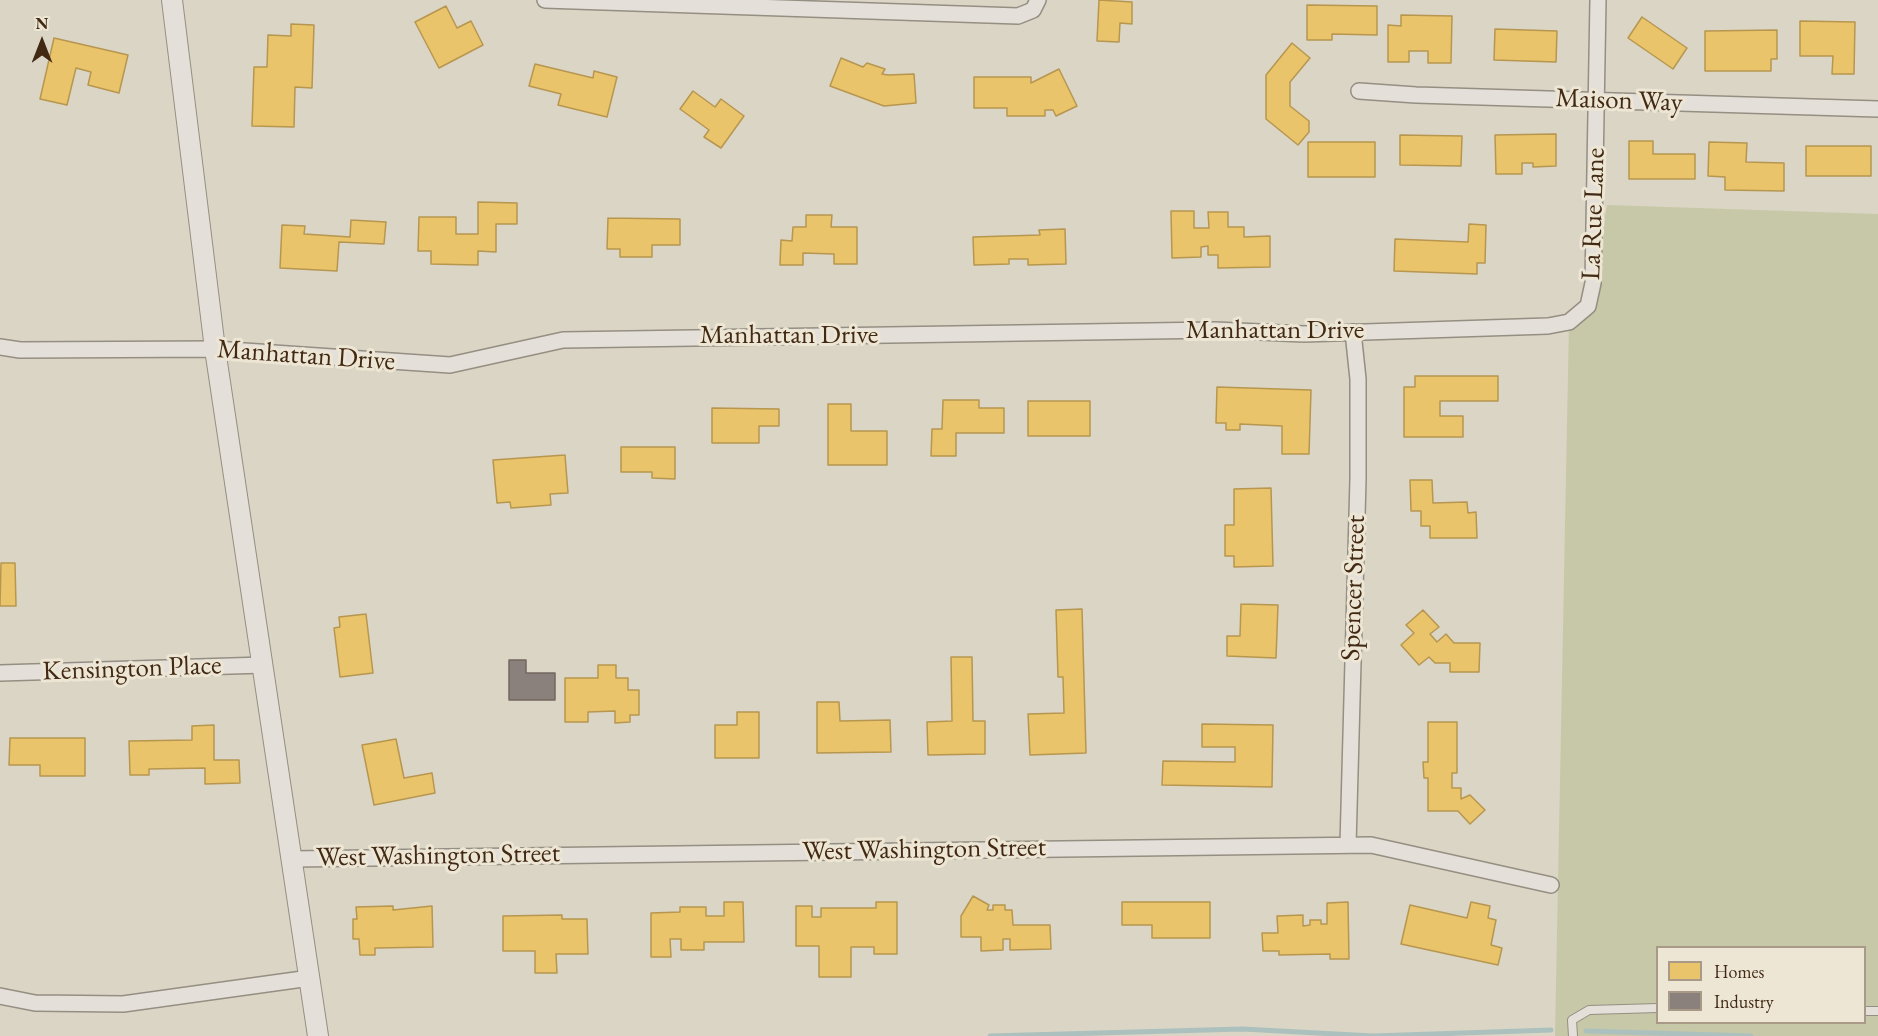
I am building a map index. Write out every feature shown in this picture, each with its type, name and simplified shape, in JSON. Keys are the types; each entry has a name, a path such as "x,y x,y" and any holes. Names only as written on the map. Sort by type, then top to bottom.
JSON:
{"street":[{"path":"172,0 215,349 318,1036"},
{"path":"545,0 1018,16 1033,10 1038,0"},
{"name":"La Rue Lane","path":"1579,316 1588,306 1593,283 1598,0"},
{"name":"Maison Way","path":"1359,91 1878,109"},
{"name":"Manhattan Drive","path":"0,347 20,350 215,349 450,365 563,340 1215,330 1304,334 1548,326 1569,322 1579,316"},
{"name":"Spencer Street","path":"1348,845 1358,479 1358,379 1353,332"},
{"name":"Kensington Place","path":"0,673 264,665"},
{"name":"West Washington Street","path":"292,859 1371,845 1551,885"},
{"path":"0,996 35,1003 123,1004 310,978"}],"lane":[{"path":"1573,1036 1572,1020 1589,1010 1656,1008"}],"green space":[{"path":"1607,205 1878,214 1878,1036 1555,1036 1569,322 1593,283"}],"building: Homes":[{"path":"1099,0 1132,2 1132,24 1120,23 1119,42 1097,41"},
{"path":"1307,5 1377,6 1377,35 1332,34 1332,40 1307,40"},
{"path":"446,6 457,28 471,21 483,45 439,68 415,22"},
{"path":"1401,15 1452,16 1451,63 1428,63 1428,51 1409,51 1409,62 1388,62 1388,25 1401,26"},
{"path":"1642,17 1687,48 1673,69 1628,38"},
{"path":"1800,21 1855,22 1854,74 1832,74 1833,56 1800,56"},
{"path":"291,24 314,25 312,88 295,87 294,127 252,126 254,67 267,67 268,35 291,36"},
{"path":"1495,29 1557,31 1556,62 1494,60"},
{"path":"1777,30 1777,59 1771,59 1771,71 1705,71 1705,31"},
{"path":"54,38 128,55 119,93 88,85 91,72 76,68 67,105 40,99"},
{"path":"1292,43 1310,58 1290,82 1290,106 1309,121 1309,132 1298,145 1266,119 1266,75"},
{"path":"841,58 863,67 867,63 885,69 882,74 914,74 916,103 884,106 830,86"},
{"path":"535,64 593,78 594,71 617,77 607,117 558,105 561,94 529,86"},
{"path":"1059,69 1077,106 1056,116 1053,110 1045,110 1045,116 1007,116 1007,108 974,108 974,77 1031,77 1031,83"},
{"path":"693,91 715,107 721,99 744,116 721,148 704,137 709,130 680,109"},
{"path":"1556,134 1556,166 1533,167 1533,163 1522,163 1522,174 1496,174 1495,135"},
{"path":"1400,135 1462,136 1461,166 1400,165"},
{"path":"1629,141 1653,141 1653,154 1695,154 1695,179 1629,179"},
{"path":"1308,142 1375,142 1375,177 1308,177"},
{"path":"1709,142 1747,143 1746,162 1784,163 1784,191 1725,190 1725,177 1708,176"},
{"path":"1806,146 1871,146 1871,176 1806,176"},
{"path":"478,202 517,203 517,224 496,224 496,252 478,251 478,265 431,264 431,251 418,251 419,217 456,217 456,234 478,234"},
{"path":"1171,211 1194,211 1194,228 1209,228 1208,212 1228,212 1228,227 1244,227 1244,237 1270,236 1270,267 1218,268 1218,255 1208,255 1208,246 1201,247 1201,257 1172,258"},
{"path":"806,215 832,215 831,227 857,227 857,264 834,264 834,254 803,253 803,265 780,265 781,240 792,241 793,227 806,227"},
{"path":"608,218 680,219 680,245 652,245 652,257 620,257 620,249 607,249"},
{"path":"351,220 386,222 384,244 339,242 337,271 280,268 282,225 305,226 304,234 350,237"},
{"path":"1469,224 1486,225 1485,263 1477,263 1477,274 1394,271 1395,239 1468,242"},
{"path":"1065,229 1066,264 1028,265 1028,259 1009,259 1009,264 974,265 973,237 1040,235 1039,230"},
{"path":"1415,376 1498,376 1498,401 1440,401 1440,416 1463,416 1463,437 1404,437 1404,387 1415,387"},
{"path":"1217,387 1311,390 1309,454 1282,454 1282,426 1240,424 1240,430 1226,430 1226,423 1216,423"},
{"path":"943,400 979,400 979,408 1004,408 1004,433 956,433 956,456 931,456 932,429 942,429"},
{"path":"1028,401 1090,401 1090,436 1028,436"},
{"path":"828,404 851,404 851,431 887,431 887,465 828,465"},
{"path":"712,408 779,409 779,426 759,426 759,443 712,443"},
{"path":"621,447 675,447 675,479 652,478 652,472 621,472"},
{"path":"565,455 568,493 550,494 551,505 511,508 510,502 497,503 493,460"},
{"path":"1410,480 1432,480 1433,503 1467,502 1468,513 1476,512 1477,538 1430,538 1430,526 1421,526 1421,511 1411,511"},
{"path":"1271,488 1273,566 1234,567 1234,556 1225,556 1225,525 1234,525 1234,489"},
{"path":"1,563 15,563 16,606 0,606"},
{"path":"1241,604 1278,605 1276,658 1227,656 1227,636 1240,636"},
{"path":"1082,609 1086,753 1030,755 1028,714 1064,713 1063,677 1058,677 1056,610"},
{"path":"1423,610 1439,627 1430,634 1437,642 1446,634 1454,643 1480,643 1479,672 1450,672 1450,663 1435,663 1429,657 1419,665 1401,645 1414,633 1406,625"},
{"path":"366,614 373,673 340,677 334,628 340,627 339,617"},
{"path":"951,657 972,657 973,721 985,721 985,754 928,755 927,722 952,721"},
{"path":"598,665 616,665 616,678 628,678 628,690 639,690 639,715 630,715 630,722 615,723 615,711 588,712 588,722 565,722 565,678 598,678"},
{"path":"817,702 839,702 840,721 890,720 891,752 817,753"},
{"path":"737,712 759,712 759,758 715,758 715,725 737,725"},
{"path":"1428,722 1457,722 1457,773 1452,773 1452,788 1461,788 1461,799 1470,795 1485,810 1470,824 1458,811 1428,811 1428,778 1424,778 1423,762 1428,762"},
{"path":"1202,724 1273,725 1272,787 1162,785 1163,761 1235,762 1235,747 1202,747"},
{"path":"214,725 214,760 239,760 240,783 205,784 205,768 149,769 149,775 130,775 129,741 192,740 192,726"},
{"path":"10,738 85,738 85,776 40,776 40,765 9,765"},
{"path":"396,739 404,778 432,773 435,793 374,805 362,745"},
{"path":"973,896 989,905 987,910 993,910 993,905 1005,905 1005,910 1012,910 1013,925 1050,925 1051,949 1010,950 1010,939 1003,939 1003,950 981,951 981,937 961,937 961,916"},
{"path":"724,902 743,902 744,942 704,942 704,950 681,950 681,939 670,939 671,957 651,957 651,913 680,912 680,907 706,907 706,916 724,916"},
{"path":"876,902 897,902 897,954 874,954 874,947 851,947 851,977 819,977 819,946 796,946 796,906 812,906 812,917 821,917 821,908 876,908"},
{"path":"1122,902 1210,902 1210,938 1152,938 1152,925 1122,925"},
{"path":"1348,902 1349,959 1330,959 1330,954 1279,955 1279,951 1263,951 1262,933 1278,933 1277,916 1303,915 1303,926 1310,925 1310,920 1321,920 1321,924 1327,924 1327,903"},
{"path":"1471,902 1490,906 1488,918 1496,920 1491,945 1502,948 1498,965 1401,944 1410,905 1467,918"},
{"path":"393,906 393,910 432,906 433,947 375,948 375,955 360,955 359,939 353,939 353,919 357,919 356,907"},
{"path":"562,915 562,919 587,919 588,954 556,954 557,973 535,973 535,951 503,951 503,916"}],"building: Industry":[{"path":"509,660 526,660 526,673 555,673 555,700 509,700"}],"waterway":[{"path":"990,1036 1243,1029 1373,1036 1551,1030"},
{"path":"1586,1031 1751,1036"}]}
